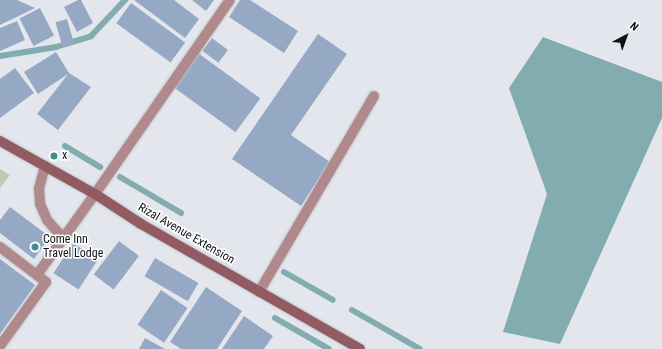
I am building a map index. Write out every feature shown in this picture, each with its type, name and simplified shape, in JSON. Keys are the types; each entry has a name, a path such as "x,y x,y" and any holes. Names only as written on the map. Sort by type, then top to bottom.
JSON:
{"main road":[{"name":"Rizal Avenue Extension","path":"0,142 95,194 142,224 360,349"}],"street":[{"path":"37,275 64,239 230,0"},
{"path":"260,292 374,96"},
{"path":"45,166 39,188 40,204 47,220 64,239"},
{"path":"0,247 46,282 0,346"}],"green space":[{"path":"0,169 10,175 0,188"}],"water":[{"path":"543,37 662,82 662,118 560,344 503,332 547,194 509,88"}],"building":[{"path":"0,0 17,0 35,8 0,25"},
{"path":"81,0 93,23 77,32 64,7"},
{"path":"134,0 174,0 199,19 185,38"},
{"path":"192,0 214,0 206,11"},
{"path":"240,0 250,0 298,31 284,53 229,17"},
{"path":"131,3 185,42 171,63 116,23"},
{"path":"40,8 54,36 34,46 20,18"},
{"path":"67,19 74,44 63,47 55,22"},
{"path":"17,21 25,40 0,51 0,28"},
{"path":"318,34 347,54 291,135 330,162 301,206 232,159"},
{"path":"212,38 228,50 218,63 202,51"},
{"path":"56,52 69,73 91,87 58,130 37,114 68,74 38,94 24,72"},
{"path":"198,53 260,98 236,132 173,87"},
{"path":"15,68 34,93 0,118 0,79"},
{"path":"10,207 50,237 34,259 0,233 0,220"},
{"path":"119,241 139,256 114,290 94,275"},
{"path":"73,243 98,259 79,290 53,273"},
{"path":"155,258 198,283 188,301 144,276"},
{"path":"0,259 35,285 0,334"},
{"path":"206,287 242,311 217,349 181,349 170,342"},
{"path":"161,290 188,308 164,343 138,325"},
{"path":"244,316 273,336 264,349 222,349"},
{"path":"145,338 165,349 139,349"}],"waterway":[{"path":"0,56 56,47 91,36 125,0"},
{"path":"65,146 100,167"},
{"path":"120,177 181,213"},
{"path":"284,272 333,300"},
{"path":"352,310 420,349"},
{"path":"275,318 329,349"}],"place":[{"name":"x","path":"54,156"},
{"name":"Come Inn Travel Lodge","path":"35,247"}]}
